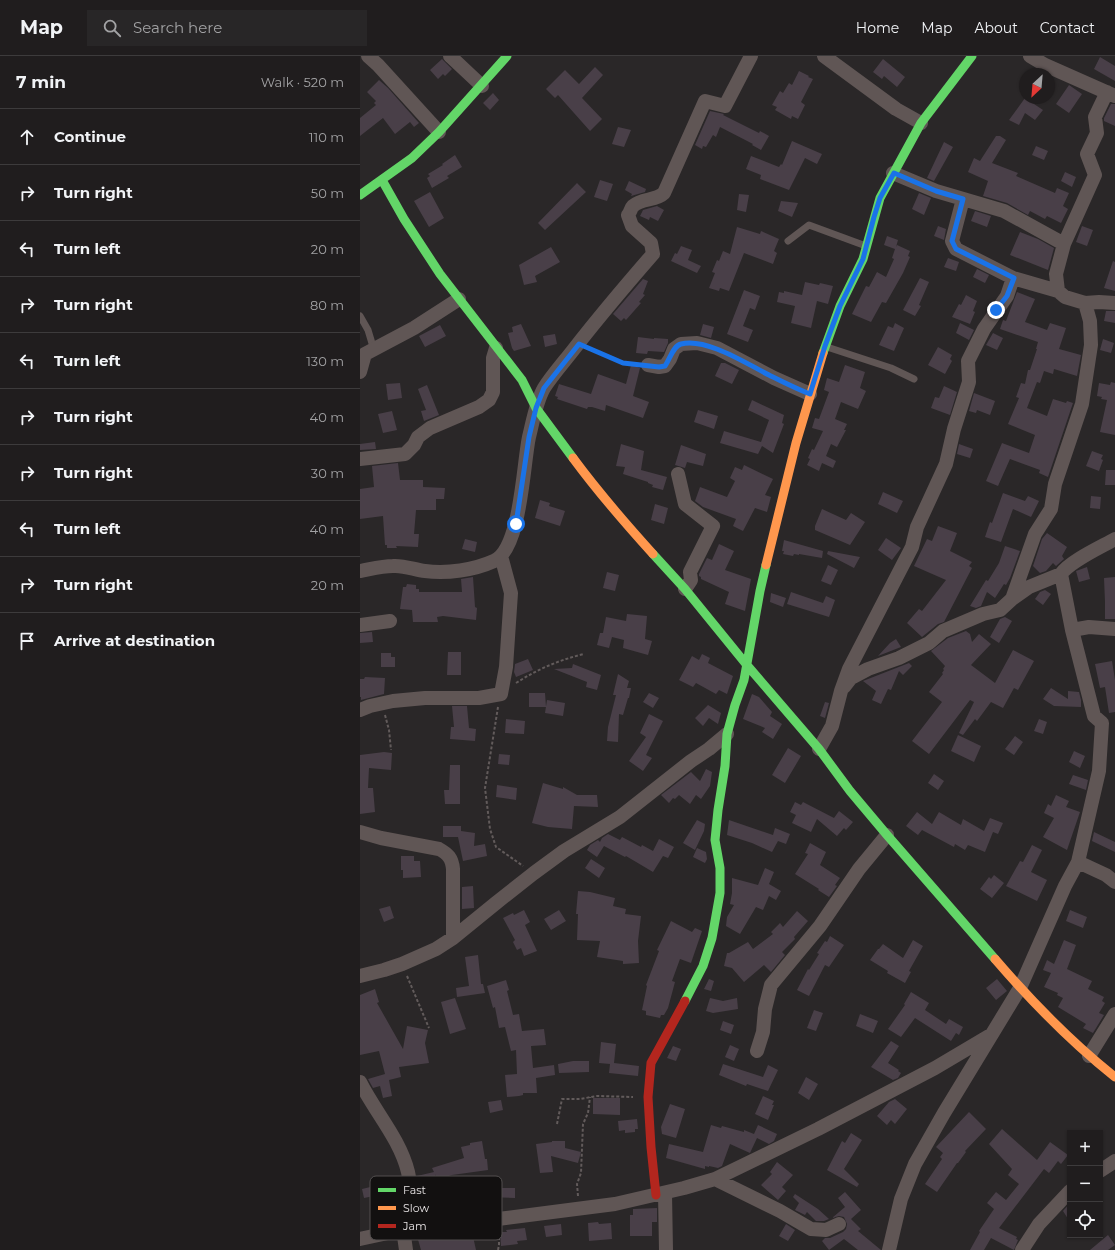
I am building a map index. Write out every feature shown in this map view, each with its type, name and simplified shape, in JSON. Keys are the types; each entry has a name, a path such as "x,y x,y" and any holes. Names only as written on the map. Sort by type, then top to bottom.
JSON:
{"street":[{"path":"368,56 439,132"},
{"path":"450,56 482,86"},
{"path":"360,195 412,158 439,132 482,86 507,56"},
{"path":"360,571 378,567 394,566 426,571 445,572 468,569 482,565 494,561 501,556 510,541 516,524 529,437 536,408 544,388 619,293 653,254 651,243 632,226 628,215 634,206 648,199 660,198 664,193 705,101 725,106 751,56"},
{"path":"824,56 896,109 921,122"},
{"path":"666,1250 661,1194 651,1147 648,1097 652,1063 703,966 712,938 720,893 720,868 715,840 725,766 726,734 744,680 760,591 796,443 825,346 840,306 863,259 880,198 921,122 972,56"},
{"path":"1030,56 1045,65 1111,94 1095,116 1097,133 1087,154 1095,175 1064,244 1056,274 1058,291"},
{"path":"894,173 936,191 1004,211 1064,244"},
{"path":"382,180 404,219 440,274 522,380 536,408 586,476 630,530 685,589 746,664 819,749 850,791 1020,988 1089,1056 1115,1077"},
{"path":"963,199 952,241 956,249 1014,278 1058,291 1065,296 1085,303 1099,302 1115,304"},
{"path":"819,749 832,726 841,691 849,669 912,547 917,527 946,464 954,429 969,382 968,361 984,329 1007,296 1014,278"},
{"path":"360,372 365,354 414,328 459,299"},
{"path":"1012,599 1035,534 1051,508 1054,484 1082,404 1091,345 1090,321 1085,303"},
{"path":"648,365 659,367 665,366 674,349 681,344 697,343 717,348 774,378 810,394"},
{"path":"360,459 405,454 414,445 418,437 430,428 479,407 489,400 492,392 493,358 496,348"},
{"path":"678,474 685,504 713,526 690,572 691,580 685,589"},
{"path":"841,691 851,678 868,669 899,658 928,643 943,631 983,614 1000,610 1012,599 1029,588 1061,574 1064,570 1081,558 1115,539"},
{"path":"360,710 389,702 425,698 479,698 501,694 506,667 511,593 501,556"},
{"path":"889,1250 901,1199 915,1164 1020,988 1065,886 1078,862 1109,723 1094,716 1072,630 1061,574"},
{"path":"360,625 390,621"},
{"path":"1072,630 1089,627 1115,629"},
{"path":"360,976 402,964 436,949 453,938 534,873 564,851 620,817 691,760 709,749 726,734"},
{"path":"360,832 381,838 439,848 446,852 452,859 453,868 453,938"},
{"path":"757,1051 763,1032 765,1009 771,985 820,926 859,869 887,835"},
{"path":"1078,862 1106,875 1115,882"},
{"path":"1089,1056 1115,1014"},
{"path":"502,1218 615,1204 661,1194 715,1179 818,1129 935,1068 991,1035"},
{"path":"360,1082 397,1144 409,1176"},
{"path":"1103,1169 1115,1161"},
{"path":"715,1179 780,1211 811,1229 826,1230 839,1224"},
{"path":"1022,1250 1039,1224 1067,1194"},
{"path":"360,1239 370,1237"},
{"path":"406,1240 406,1250"}],"lane":[{"path":"788,241 809,225 866,246"},
{"path":"360,316 368,330 374,350"},
{"path":"825,346 891,368 914,379"}],"path":[{"path":"579,344 623,363 648,365"},
{"path":"534,873 496,846 490,829 485,788 495,717 501,694 526,677 548,666 565,658 584,654"},
{"path":"389,702 385,714 390,730 391,750"},
{"path":"402,964 429,1028"},
{"path":"580,1208 577,1184 581,1173 583,1124 588,1113 590,1097"},
{"path":"556,1124 562,1099 590,1097 648,1097"},
{"path":"498,1250 499,1240"}],"building":[{"path":"1100,57 1115,66 1115,81 1094,69"},
{"path":"442,59 452,69 445,76 443,74 438,79 430,70"},
{"path":"883,59 905,77 897,87 884,76 882,79 873,72"},
{"path":"595,67 603,75 582,98 602,119 590,131 558,95 555,98 546,89 565,70 579,84"},
{"path":"799,71 813,79 801,102 805,105 798,119 792,116 791,119 775,110 777,107 772,105 780,91 783,93 789,83 792,85"},
{"path":"379,80 419,123 414,127 410,122 395,134 383,118 360,136 360,118 376,105 374,103 376,101 367,92"},
{"path":"1069,85 1082,94 1069,113 1056,104"},
{"path":"493,93 499,100 490,110 483,103"},
{"path":"1021,104 1034,104 1043,110 1035,120 1025,113 1019,125 1009,120"},
{"path":"1111,104 1115,104 1115,126 1104,121"},
{"path":"710,111 724,114 723,115 759,133 760,131 769,136 761,150 752,145 753,144 720,127 716,137 713,135 706,147 703,146 702,149 695,145"},
{"path":"618,127 631,130 624,147 612,144"},
{"path":"996,136 1000,136 1006,140 992,163 1018,173 1016,176 1055,193 1057,188 1069,193 1063,206 1068,209 1061,223 1047,216 1045,219 1030,211 1028,215 1007,203 983,196 988,181 968,172 974,158 980,161"},
{"path":"792,141 822,154 817,164 805,158 789,190 760,179 761,175 746,169 751,156 779,167 781,164 782,165"},
{"path":"944,142 953,147 934,181 927,178"},
{"path":"1036,146 1048,151 1044,160 1032,155"},
{"path":"455,155 462,167 447,176 449,178 432,188 427,178 430,176 428,174 443,165 442,164"},
{"path":"1065,172 1076,177 1072,187 1061,181"},
{"path":"600,180 613,184 607,201 594,197"},
{"path":"629,181 646,189 645,192 631,196 632,194 625,190"},
{"path":"577,183 586,192 545,230 538,223"},
{"path":"430,192 444,218 429,227 414,201"},
{"path":"919,193 931,198 924,215 912,209"},
{"path":"739,194 749,195 746,212 737,210"},
{"path":"781,201 798,203 792,217 778,211"},
{"path":"657,206 664,210 658,221 650,217 649,220 640,216 643,210"},
{"path":"975,211 991,216 987,227 971,221"},
{"path":"938,226 946,229 944,240 934,236"},
{"path":"1082,226 1093,230 1087,246 1076,242"},
{"path":"737,227 760,234 761,231 779,239 774,251 777,253 773,264 744,253 729,291 720,288 719,291 709,288 715,273 712,272 717,260 719,261 723,251 730,254"},
{"path":"1020,232 1038,239 1054,248 1048,270 1010,255"},
{"path":"887,236 898,240 896,247 897,245 910,251 908,256 910,257 886,303 882,302 871,322 852,314 866,286 869,287 877,272 886,277 894,259 892,258 895,249 884,245"},
{"path":"681,246 692,250 688,260 701,266 697,273 671,261"},
{"path":"551,247 560,262 535,276 537,282 524,285 519,265"},
{"path":"948,258 959,262 956,271 944,267"},
{"path":"1113,261 1115,262 1115,291 1104,288"},
{"path":"977,269 989,275 985,283 973,277"},
{"path":"920,278 929,282 919,305 921,306 915,316 903,310"},
{"path":"643,279 648,281 643,294 645,295 639,302 641,303 626,320 624,318 621,321 613,314"},
{"path":"805,282 833,286 828,304 817,301 811,328 791,323 795,306 777,302 779,292 784,293 784,291 802,295"},
{"path":"744,290 760,296 755,310 750,308 743,326 753,330 748,342 727,334"},
{"path":"1017,292 1035,299 1025,322 1047,330 1050,323 1066,328 1059,349 1081,355 1077,376 1054,369 1053,374 1044,371 1040,383 1037,382 1027,408 1047,416 1053,399 1066,403 1067,401 1073,403 1048,477 1039,473 1040,470 1010,459 998,486 986,481 1002,443 1029,453 1035,435 1008,424 1019,398 1016,397 1021,383 1025,384 1028,370 1030,370 1038,342 1000,329 1003,320 1006,321"},
{"path":"966,295 977,301 973,311 975,312 970,324 952,317"},
{"path":"1106,311 1115,311 1115,323 1104,321"},
{"path":"895,323 904,328 894,351 879,345 888,326 893,328"},
{"path":"960,323 974,330 969,340 956,333"},
{"path":"521,324 531,346 514,351 508,333 513,332 512,327"},
{"path":"703,324 714,327 711,338 700,335"},
{"path":"440,325 446,336 425,347 419,336"},
{"path":"993,333 1003,338 997,350 986,345"},
{"path":"555,334 557,344 545,347 543,336"},
{"path":"638,337 668,339 668,343 664,352 648,351 647,354 636,353"},
{"path":"1103,339 1114,343 1111,353 1100,350"},
{"path":"938,347 952,355 950,359 952,361 945,374 928,365"},
{"path":"721,363 725,363 739,370 732,384 715,376"},
{"path":"631,365 640,368 633,396 649,402 643,418 606,405 605,411 592,407 588,407 587,409 557,399 558,397 555,396 559,384 591,394 598,374 626,384"},
{"path":"845,365 865,372 860,388 866,391 858,409 841,402 835,419 847,424 844,430 846,430 837,447 831,444 826,456 836,461 833,468 822,463 819,471 807,465 812,449 814,450 823,431 812,428 815,418 819,419 829,392 824,390 827,378 839,382"},
{"path":"1111,382 1115,383 1115,435 1100,432 1107,400 1101,399 1102,397 1097,396 1099,383 1110,385"},
{"path":"400,383 402,398 388,400 386,384"},
{"path":"427,385 439,415 424,421 421,411 426,410 418,389"},
{"path":"944,386 957,392 950,415 931,408 935,397 939,398"},
{"path":"974,393 995,401 990,415 977,410 976,413 969,411"},
{"path":"752,400 784,415 782,423 784,424 773,453 762,446 758,454 720,443 724,431 761,442 769,420 748,410"},
{"path":"698,410 718,416 714,429 694,422"},
{"path":"392,411 397,430 383,433 378,414"},
{"path":"375,442 376,449 360,450 360,444"},
{"path":"621,444 644,451 641,470 667,477 663,490 652,487 653,485 648,482 623,474 625,467 616,466"},
{"path":"959,444 973,449 970,458 957,454"},
{"path":"681,445 706,454 703,466 687,462 685,468 675,465"},
{"path":"1092,451 1103,455 1101,459 1103,460 1099,471 1086,466"},
{"path":"398,463 400,480 423,480 423,487 445,488 444,499 436,499 436,510 416,510 414,534 419,534 418,547 396,546 397,548 387,548 387,545 385,545 383,516 360,519 360,489 374,487 372,466"},
{"path":"744,465 773,479 765,495 771,497 767,512 755,508 743,531 733,526 736,519 703,507 695,501 700,487 727,497 735,481 730,478 735,467 742,470"},
{"path":"1106,470 1115,470 1115,485 1105,485"},
{"path":"883,492 903,501 897,513 878,504"},
{"path":"1003,493 1025,501 1028,496 1039,501 1031,517 1013,509 1001,542 985,537"},
{"path":"1091,496 1101,497 1100,509 1090,508"},
{"path":"540,500 550,503 549,506 565,511 560,526 535,518"},
{"path":"655,504 668,508 664,524 651,520"},
{"path":"822,509 846,520 851,513 865,522 850,545 815,530 815,526"},
{"path":"938,526 957,533 950,551 972,562 969,566 972,568 944,622 938,624 922,637 907,623 919,609 922,611 946,580 914,566 927,539 932,541"},
{"path":"1047,533 1067,547 1062,556 1064,559 1056,566 1053,563 1046,571 1040,573 1033,566 1042,539"},
{"path":"886,538 901,548 892,560 878,550"},
{"path":"465,539 477,542 475,552 462,549"},
{"path":"784,540 823,551 822,558 799,554 794,554 793,556 783,554 784,551 782,551"},
{"path":"719,544 734,551 725,570 751,579 745,611 725,604 729,592 701,579 699,576 707,558 712,560"},
{"path":"1005,546 1020,551 1006,585 1004,584 995,598 987,592 981,606 976,608 970,606 986,580 988,581 999,563"},
{"path":"828,551 860,557 854,568 827,554"},
{"path":"828,565 838,570 831,585 821,581"},
{"path":"1087,567 1090,579 1079,582 1076,571"},
{"path":"607,572 619,575 615,591 603,588"},
{"path":"473,577 475,607 477,608 476,620 443,616 437,617 438,622 413,622 412,610 400,609 403,587 406,587 407,584 416,585 416,589 419,589 419,592 462,592 461,579"},
{"path":"1115,577 1115,619 1105,619 1104,578"},
{"path":"1045,590 1051,594 1043,605 1035,599 1040,592"},
{"path":"791,592 823,603 826,596 835,600 829,617 787,604"},
{"path":"771,593 786,598 783,607 770,602"},
{"path":"627,614 647,616 645,639 652,641 648,655 623,648 624,640 612,637 609,648 597,645 600,633 603,633 606,617 626,621"},
{"path":"1005,617 1012,621 999,643 990,637 1000,619"},
{"path":"966,631 970,634 972,642 979,634 991,644 971,665 995,683 1013,650 1034,661 1018,690 1014,688 1003,708 991,702 977,721 975,719 963,735 959,733 974,702 970,700 929,754 912,741 942,702 929,692 943,674 943,669 945,666 931,651 948,638"},
{"path":"372,632 373,642 360,643 360,633"},
{"path":"896,639 901,647 878,656 890,643"},
{"path":"448,652 461,652 461,675 447,675"},
{"path":"381,653 391,653 391,657 395,657 395,667 381,667"},
{"path":"702,654 710,658 708,663 733,676 727,694 719,690 716,694 696,683 693,687 679,680 692,656 699,660"},
{"path":"528,659 533,670 516,677 514,672 515,664"},
{"path":"1112,661 1115,680 1115,712 1109,713 1105,687 1100,688 1095,664"},
{"path":"909,663 912,666 903,675 899,671 891,690 888,689 881,704 872,700 876,691 863,681"},
{"path":"573,664 601,675 597,690 586,687 587,682 554,669 572,668"},
{"path":"618,674 629,681 627,688 631,688 623,715 619,714 618,742 607,741 608,727 616,695 613,695"},
{"path":"365,677 385,678 384,694 361,700 360,679 364,679"},
{"path":"1051,688 1068,699 1068,691 1079,692 1081,707 1054,706 1043,699"},
{"path":"529,693 545,693 546,707 529,707"},
{"path":"649,693 659,698 653,708 643,702"},
{"path":"752,694 759,697 772,712 770,716 782,724 773,739 762,732 765,728 743,719"},
{"path":"547,700 565,703 563,716 545,713"},
{"path":"825,702 829,703 825,718 820,716"},
{"path":"708,705 721,713 718,724 709,718 703,726 695,718"},
{"path":"452,706 467,706 469,728 476,729 475,741 450,739 451,727 454,727"},
{"path":"649,714 663,721 646,755 652,758 643,771 629,761 646,737 640,733"},
{"path":"506,719 525,721 524,734 505,733"},
{"path":"1039,719 1047,722 1043,734 1034,731"},
{"path":"958,735 981,746 974,762 951,751"},
{"path":"1015,736 1023,742 1014,755 1005,749"},
{"path":"788,748 801,756 785,783 772,775"},
{"path":"1074,751 1085,756 1080,768 1069,762"},
{"path":"384,752 392,753 391,770 369,768 368,788 373,788 375,812 360,814 360,755"},
{"path":"499,754 510,755 509,765 498,764"},
{"path":"450,765 460,765 460,804 445,804 444,790 449,790"},
{"path":"706,769 712,772 710,786 701,799 696,795 690,804 679,795 675,799 673,798 669,803 661,795 691,772 700,781"},
{"path":"934,774 944,781 938,790 928,783"},
{"path":"1073,775 1088,780 1086,790 1069,784"},
{"path":"543,783 563,789 563,787 577,795 597,795 598,807 574,806 572,829 548,827 532,823"},
{"path":"497,785 517,788 516,800 496,797"},
{"path":"1056,795 1069,801 1066,807 1080,812 1067,850 1043,837 1054,818 1044,813 1048,804 1051,806"},
{"path":"795,802 801,805 803,802 834,818 839,811 853,822 846,830 844,828 837,836 817,819 811,832 792,823 796,815 790,812"},
{"path":"917,812 932,824 939,812 961,825 963,819 984,831 990,818 1003,823 998,834 993,832 985,852 968,845 965,850 955,844 954,847 922,830 918,835 906,826"},
{"path":"697,820 705,824 704,831 695,850 683,843"},
{"path":"729,820 773,835 775,828 790,834 786,844 778,841 772,852 752,843 727,835"},
{"path":"443,826 461,826 461,831 475,833 474,846 485,844 487,856 463,861 458,837 443,837"},
{"path":"1094,832 1115,842 1115,852 1092,841"},
{"path":"608,834 620,840 622,837 641,847 642,845 653,851 659,839 674,847 668,858 663,856 653,872 626,856 625,857 604,846 597,857 587,850 590,845 598,840 600,842 602,838"},
{"path":"810,843 826,852 820,865 840,878 835,885 837,886 829,897 795,874 808,854 805,853"},
{"path":"1032,845 1042,850 1031,872 1047,880 1037,901 1006,886 1020,861 1023,862"},
{"path":"697,848 706,852 707,859 705,863 693,857"},
{"path":"401,856 414,856 414,861 420,861 421,877 403,878 403,870 401,870"},
{"path":"591,859 605,868 599,878 585,868"},
{"path":"765,868 774,872 769,884 781,891 776,900 769,896 763,910 756,907 740,934 726,926 727,917 734,905 730,904 732,878 758,885"},
{"path":"994,875 1004,883 992,898 980,889 989,877 991,879"},
{"path":"473,886 474,908 462,909 462,887"},
{"path":"578,891 590,892 615,898 613,906 626,909 625,914 641,916 638,941 639,963 623,964 623,961 597,957 600,941 577,940 578,914 576,914"},
{"path":"390,906 394,918 384,922 379,909"},
{"path":"524,910 530,922 525,925 537,951 524,956 521,948 517,950 513,942 515,940 503,918"},
{"path":"559,910 566,921 551,930 544,919"},
{"path":"1070,910 1087,917 1083,928 1066,921"},
{"path":"797,911 808,921 794,937 795,939 782,952 785,955 771,972 764,965 744,982 732,968 724,966 727,953 748,942 753,949 773,934 771,932 780,923 783,927"},
{"path":"671,921 692,932 695,928 702,931 691,963 680,959 672,981 675,982 668,1008 664,1015 661,1015 660,1018 646,1015 646,1011 642,1010 646,985 659,951 657,950"},
{"path":"830,936 844,945 829,967 825,965 809,996 797,990 808,969 809,970 819,954 817,953 825,941 827,942"},
{"path":"913,940 923,946 909,971 911,972 905,983 887,973 888,971 870,960 883,944 903,958"},
{"path":"1064,940 1076,945 1067,969 1092,981 1088,989 1104,997 1102,1001 1105,1003 1099,1013 1104,1015 1093,1033 1083,1028 1086,1024 1058,1007 1063,998 1057,995 1058,993 1044,987 1051,973 1043,970 1047,960 1054,964"},
{"path":"478,955 481,984 483,984 485,993 457,997 456,988 469,986 465,957"},
{"path":"709,979 714,981 711,991 704,989"},
{"path":"997,979 1007,991 996,1000 986,988"},
{"path":"506,980 513,1015 519,1014 522,1031 544,1029 546,1045 531,1046 533,1068 554,1065 555,1075 536,1078 537,1093 523,1093 523,1095 519,1096 507,1097 505,1075 517,1074 516,1050 511,1051 505,1027 499,1028 495,1007 493,1008 487,986"},
{"path":"375,989 379,1002 377,1003 403,1049 407,1026 428,1030 425,1043 429,1063 399,1067 401,1077 389,1080 392,1096 383,1098 380,1086 373,1088 368,1079 385,1074 379,1051 360,1055 360,995"},
{"path":"911,992 929,1003 925,1010 946,1024 949,1019 963,1027 959,1035 956,1033 951,1041 915,1018 901,1037 888,1029 905,1005 904,1004"},
{"path":"455,998 466,1029 450,1034 441,1002"},
{"path":"710,998 723,1001 737,998 738,1009 713,1013 706,1011"},
{"path":"814,1010 823,1013 816,1031 807,1028"},
{"path":"860,1014 878,1021 873,1033 856,1026"},
{"path":"723,1021 734,1025 731,1034 720,1030"},
{"path":"891,1041 899,1046 888,1063 901,1073 898,1078 893,1080 871,1067"},
{"path":"601,1042 616,1044 614,1063 639,1066 638,1076 609,1073 610,1064 599,1063"},
{"path":"730,1045 739,1049 734,1061 725,1057"},
{"path":"673,1046 681,1049 676,1061 667,1058"},
{"path":"573,1061 589,1061 589,1072 559,1073 558,1064"},
{"path":"723,1064 763,1077 768,1065 778,1070 768,1091 747,1084 746,1086 719,1075"},
{"path":"806,1077 818,1084 809,1100 798,1093"},
{"path":"763,1096 774,1101 772,1105 774,1105 768,1120 755,1114"},
{"path":"593,1098 620,1098 620,1115 593,1114"},
{"path":"895,1099 907,1109 895,1124 891,1120 887,1125 877,1116 889,1102"},
{"path":"501,1100 503,1110 490,1113 488,1102"},
{"path":"670,1104 685,1109 676,1138 662,1134 661,1127"},
{"path":"969,1112 986,1129 965,1151 966,1152 937,1192 925,1184 942,1159 940,1157 943,1153 936,1147"},
{"path":"637,1119 638,1129 635,1129 635,1132 625,1133 625,1130 619,1131 618,1121"},
{"path":"711,1125 721,1128 722,1126 744,1132 744,1130 754,1134 758,1125 777,1134 774,1141 769,1144 757,1138 750,1153 730,1144 722,1166 718,1168 705,1166 705,1169 666,1158 669,1144 703,1152"},
{"path":"1002,1129 1037,1160 1050,1142 1067,1154 1061,1164 1058,1161 1049,1173 1044,1169 999,1228 1017,1237 1016,1239 1018,1240 1014,1250 991,1238 984,1250 970,1250 980,1232 979,1231 994,1209 987,1203 996,1192 1006,1200 1019,1184 1008,1175 1012,1169 989,1144"},
{"path":"851,1133 862,1140 844,1169 859,1184 857,1187 827,1170 842,1141 845,1143"},
{"path":"482,1141 485,1159 487,1159 488,1170 449,1176 435,1176 435,1174 435,1176 417,1176 434,1172 432,1168 464,1158 461,1147 470,1145 470,1143"},
{"path":"552,1141 565,1141 565,1148 581,1152 578,1163 551,1156 553,1172 540,1173 536,1144"},
{"path":"777,1162 793,1175 782,1187 786,1191 778,1200 761,1185 772,1174 770,1172"},
{"path":"370,1187 370,1197 364,1198 362,1189"},
{"path":"502,1188 515,1188 515,1198 502,1198"},
{"path":"845,1192 861,1210 851,1219 861,1229 858,1231 881,1250 858,1250 844,1239 829,1250 822,1241 825,1238 830,1238 843,1232 846,1229 847,1224 844,1217 839,1216 832,1218 845,1207 838,1198"},
{"path":"795,1194 818,1209 829,1219 824,1221 816,1221 807,1212 805,1215 795,1210 799,1203 793,1197"},
{"path":"1067,1206 1067,1217 1063,1211"},
{"path":"657,1208 657,1222 652,1222 652,1236 630,1236 630,1215 633,1215 633,1209"},
{"path":"598,1222 599,1224 611,1223 612,1239 589,1241 588,1223"},
{"path":"561,1224 562,1235 546,1237 544,1226"},
{"path":"786,1224 795,1230 788,1241 779,1236"},
{"path":"525,1228 527,1240 517,1241 518,1244 501,1246 502,1232 507,1232 506,1230"},
{"path":"1108,1235 1115,1245 1108,1250 1090,1250"},
{"path":"418,1240 474,1240 476,1250 421,1250"}],"traffic: fast":[{"path":"360,195 412,158 439,132 507,56"},
{"path":"823,353 840,306 863,259 880,198 921,123 972,56"},
{"path":"382,180 404,219 440,274 522,380 536,408 573,458"},
{"path":"653,554 685,589 746,664 819,749 850,791 887,835 995,959"},
{"path":"685,1001 703,966 712,938 720,893 720,868 715,840 725,766 727,734 744,680 766,565"}],"traffic: slow":[{"path":"766,565 796,443 823,353"},
{"path":"573,458 592,483 653,554"},
{"path":"995,959 1052,1021 1115,1077"}],"traffic: jam":[{"path":"656,1195 648,1097 651,1063 685,1001"}],"route":[{"path":"516,524 529,437 536,408 544,388 579,344 623,363 659,367 665,366 674,349 681,344 697,343 717,348 774,378 810,394 825,346 840,306 863,259 880,198 894,173 936,191 963,199 952,241 956,249 1014,278 1007,296 996,310"}]}
